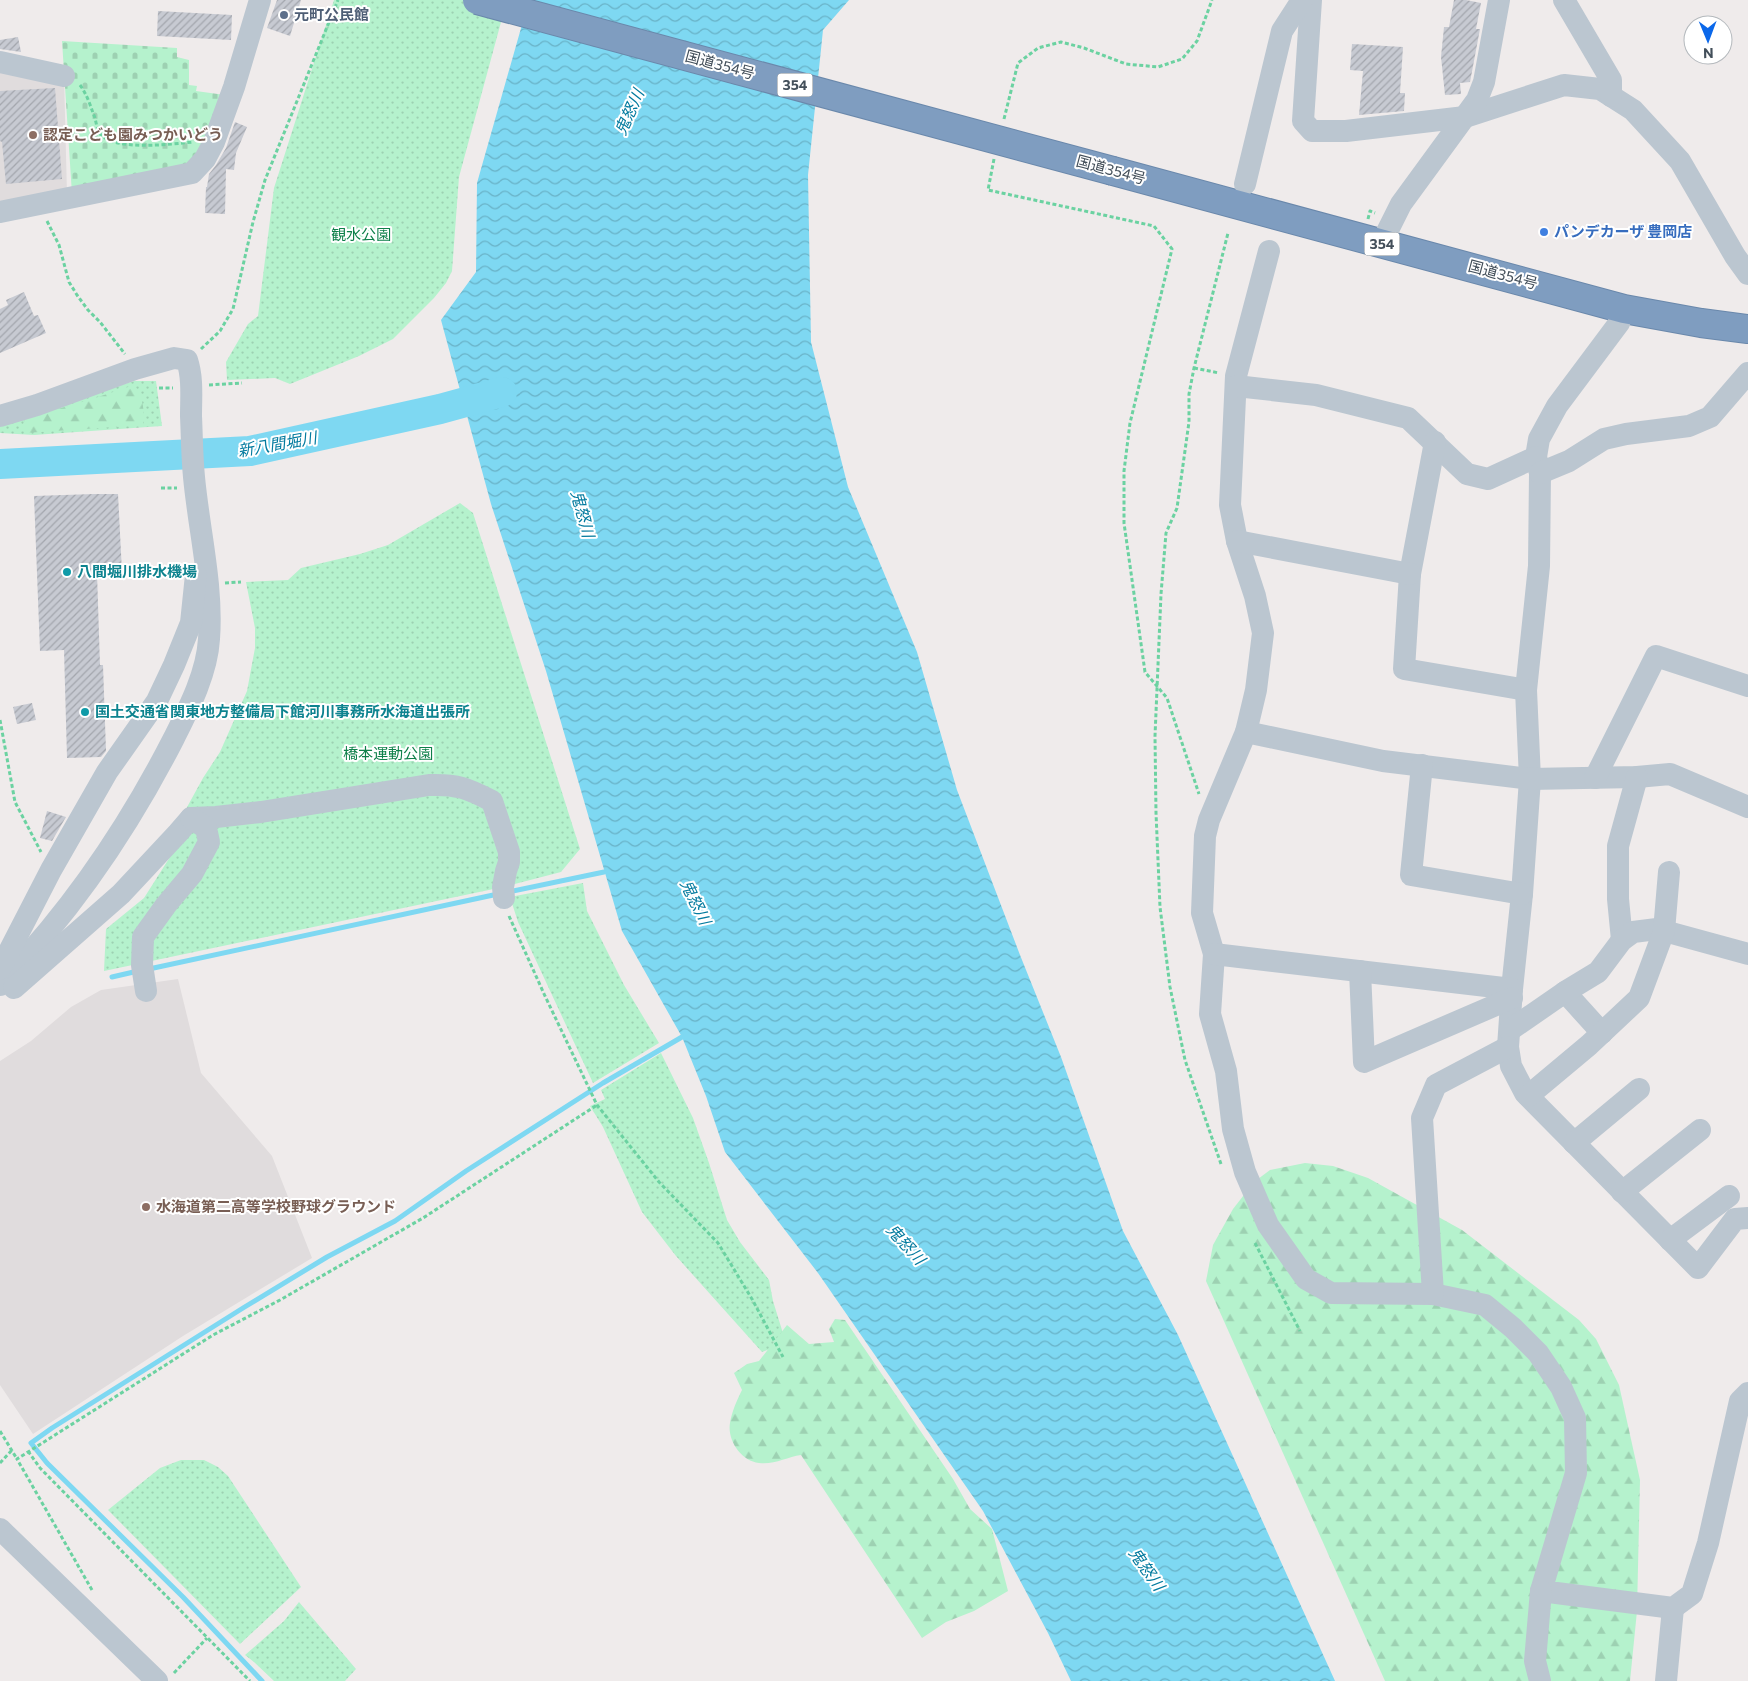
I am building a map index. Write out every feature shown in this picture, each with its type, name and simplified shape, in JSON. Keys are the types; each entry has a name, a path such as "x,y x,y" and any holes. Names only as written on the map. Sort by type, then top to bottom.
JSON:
{"highway":[{"name":"国道354号","path":"477,0 1624,309 1701,323 1748,329"}],"street":[{"path":"0,212 192,173 205,159 212,146 234,88 260,0"},
{"path":"1245,184 1282,31 1302,0"},
{"path":"1311,0 1303,121 1312,131 1346,131 1465,117 1564,86 1600,89 1633,110 1680,161 1735,256 1748,274"},
{"path":"1381,244 1401,204 1477,100 1484,82 1499,0"},
{"path":"1564,0 1611,80 1611,96"},
{"path":"0,62 64,76"},
{"path":"1269,251 1236,376 1230,506 1237,542 1256,596 1263,633 1256,690 1246,732 1209,820 1205,836 1202,913 1214,954 1210,1014 1226,1072 1233,1129 1245,1172 1268,1225 1306,1279 1331,1293 1433,1294 1485,1306 1514,1328 1538,1353 1560,1387 1574,1418 1576,1473 1541,1591 1535,1662 1540,1681"},
{"path":"1624,309 1619,323 1557,406 1539,439 1539,566 1526,690 1530,779 1509,1039 1511,1066 1525,1093 1698,1268 1735,1219 1748,1218"},
{"path":"0,416 38,405 135,369 174,358 187,360 191,387 194,477 210,609 209,641 202,674 185,716 144,795 101,862 28,956 0,985"},
{"path":"1236,386 1316,396 1408,418 1467,474 1488,479 1538,465 1568,461 1604,439 1626,434 1689,426 1710,417 1748,373"},
{"path":"1435,442 1410,574 1404,669 1526,690"},
{"path":"0,968 50,870 107,772 157,701 174,666 191,623 201,531"},
{"path":"1237,542 1410,574"},
{"path":"1595,778 1656,656 1748,686"},
{"path":"1246,732 1383,761 1530,779 1637,777 1670,774 1748,807"},
{"path":"1422,765 1411,875 1522,894"},
{"path":"1622,940 1618,899 1618,846 1637,777"},
{"path":"0,995 10,992 34,972 121,894 184,826 216,817 261,812 429,785 452,784 474,791 492,801 509,852 504,893"},
{"path":"144,978 143,937 192,874 209,842 206,828 184,826"},
{"path":"1528,1096 1602,1033 1639,998 1664,931 1669,872"},
{"path":"1433,1294 1422,1118 1436,1085 1509,1039 1565,992 1598,972 1622,940 1633,932 1657,929 1748,954"},
{"path":"1214,954 1360,971 1512,994"},
{"path":"1360,971 1364,1062 1512,994"},
{"path":"1565,992 1602,1033"},
{"path":"1574,1142 1639,1089"},
{"path":"1622,1192 1700,1130"},
{"path":"1670,1240 1729,1196"},
{"path":"1541,1591 1673,1608 1692,1594 1708,1543 1740,1401 1748,1393"},
{"path":"0,1529 166,1677"},
{"path":"1666,1681 1673,1608"}],"path":[{"path":"187,360 220,332 233,309 253,222 265,180 338,0"},
{"path":"1004,120 1018,63 1038,48 1061,42 1084,48 1126,64 1158,67 1182,58 1197,41 1212,0"},
{"path":"64,76 81,86 93,112 99,132 104,139 140,145 195,142 212,146"},
{"path":"994,157 988,190 1154,226 1172,249 1130,423 1124,471 1124,523 1145,672 1167,698 1209,820"},
{"path":"41,204 59,245 69,282 88,310 100,322 135,369"},
{"path":"1370,211 1376,214"},
{"path":"1156,718 1161,594 1166,533 1177,508 1189,422 1191,385 1228,233"},
{"path":"191,387 242,383"},
{"path":"0,720 15,802 50,870"},
{"path":"504,893 510,919 597,1105 659,1182 718,1243 752,1299 783,1357"},
{"path":"17,1459 213,1335 280,1300 422,1218 597,1105"},
{"path":"0,1431 94,1594"},
{"path":"0,1463 12,1450"},
{"path":"28,1452 40,1468 250,1681"},
{"path":"166,1677 207,1638"}],"shaded area":[{"name":"認定こども園みつかいどう","path":"0,63 64,76 67,195 0,207"},
{"name":"水海道第二高等学校野球グラウンド","path":"178,979 201,1073 272,1156 312,1258 183,1336 33,1434 0,1385 0,1061 31,1041 71,1007 101,990"}],"green space":[{"name":"観水公園","path":"334,0 507,0 459,177 452,271 446,283 434,298 393,339 359,356 290,384 275,378 227,380 226,362 248,324 258,316 274,188"},
{"path":"62,41 177,48 177,57 189,60 189,85 197,86 196,91 225,95 193,168 72,194"},
{"path":"134,381 156,381 162,426 34,435 0,433 0,423"},
{"path":"134,385 143,404 143,425 25,433 23,430 24,419"},
{"name":"橋本運動公園","path":"460,503 473,513 580,849 561,872 503,887 104,971 106,929 144,898 189,827 186,809 220,752 247,691 255,648 255,628 246,582 288,580 301,568 360,554 388,545"},
{"path":"583,883 587,911 624,985 659,1043 593,1083 518,922 510,897"},
{"path":"661,1053 693,1118 727,1220 740,1242 769,1280 773,1301 786,1343 762,1352 676,1256 642,1212 603,1127 590,1106 605,1099 601,1090"},
{"path":"1305,1163 1333,1166 1368,1178 1462,1230 1579,1320 1596,1339 1619,1385 1640,1480 1637,1611 1630,1681 1385,1681 1206,1281 1213,1245 1233,1209 1254,1182 1270,1170"},
{"path":"835,1319 845,1320 953,1479 970,1509 992,1529 1008,1591 974,1611 946,1622 922,1638 801,1455 770,1463 759,1463 741,1454 733,1443 731,1436 730,1423 742,1390 734,1373 747,1364 759,1361 787,1325 809,1344 834,1342 829,1329"},
{"path":"181,1460 204,1460 218,1467 228,1476 301,1587 240,1644 108,1510 160,1468"},
{"path":"299,1602 356,1669 345,1681 274,1681 245,1655 284,1621"}],"water":[{"name":"鬼怒川","path":"529,0 849,0 823,30 808,175 811,342 848,487 917,652 957,790 1061,1057 1123,1231 1178,1335 1335,1681 1071,1681 1048,1633 983,1511 818,1273 725,1152 706,1096 682,1037 622,931 546,671 491,504 441,320 476,272 477,183"}],"building":[{"name":"元町公民館","path":"277,0 301,0 290,36 267,28"},
{"path":"1454,0 1481,3 1476,29 1480,29 1470,82 1460,83 1461,94 1445,95 1441,57 1444,27 1449,27"},
{"path":"158,11 232,15 231,40 157,36"},
{"path":"18,37 21,52 0,49 0,40"},
{"path":"1352,44 1403,47 1400,93 1405,93 1404,111 1359,115 1363,71 1350,70"},
{"name":"認定こども園みつかいどう","path":"55,88 62,179 6,184 2,142 0,141 0,91"},
{"path":"235,122 247,127 236,153 234,170 226,169 225,214 205,213 206,187 209,174 226,148"},
{"path":"24,292 34,316 38,315 46,333 0,353 0,309 8,305 6,300"},
{"name":"八間堀川排水機場","path":"118,494 122,572 97,573 100,665 103,665 106,751 101,757 67,758 64,650 40,651 34,496"},
{"path":"32,703 36,720 17,724 13,707"},
{"path":"47,811 66,817 52,841 40,838"}],"waterway":[{"name":"新八間堀川","path":"0,464 250,451 440,409 502,392"},
{"path":"508,892 604,872"},
{"path":"149,969 498,894"},
{"path":"112,977 138,971"},
{"path":"262,1681 183,1597 47,1463 31,1443 243,1308 327,1257 395,1221 466,1171 603,1083 682,1037"}],"place":[{"name":"元町公民館","path":"284,15"},
{"name":"認定こども園みつかいどう","path":"33,135"},
{"name":"パンデカーザ 豊岡店","path":"1544,232"},
{"name":"八間堀川排水機場","path":"67,572"},
{"name":"国土交通省関東地方整備局下館河川事務所水海道出張所","path":"85,712"},
{"name":"水海道第二高等学校野球グラウンド","path":"146,1207"}]}
